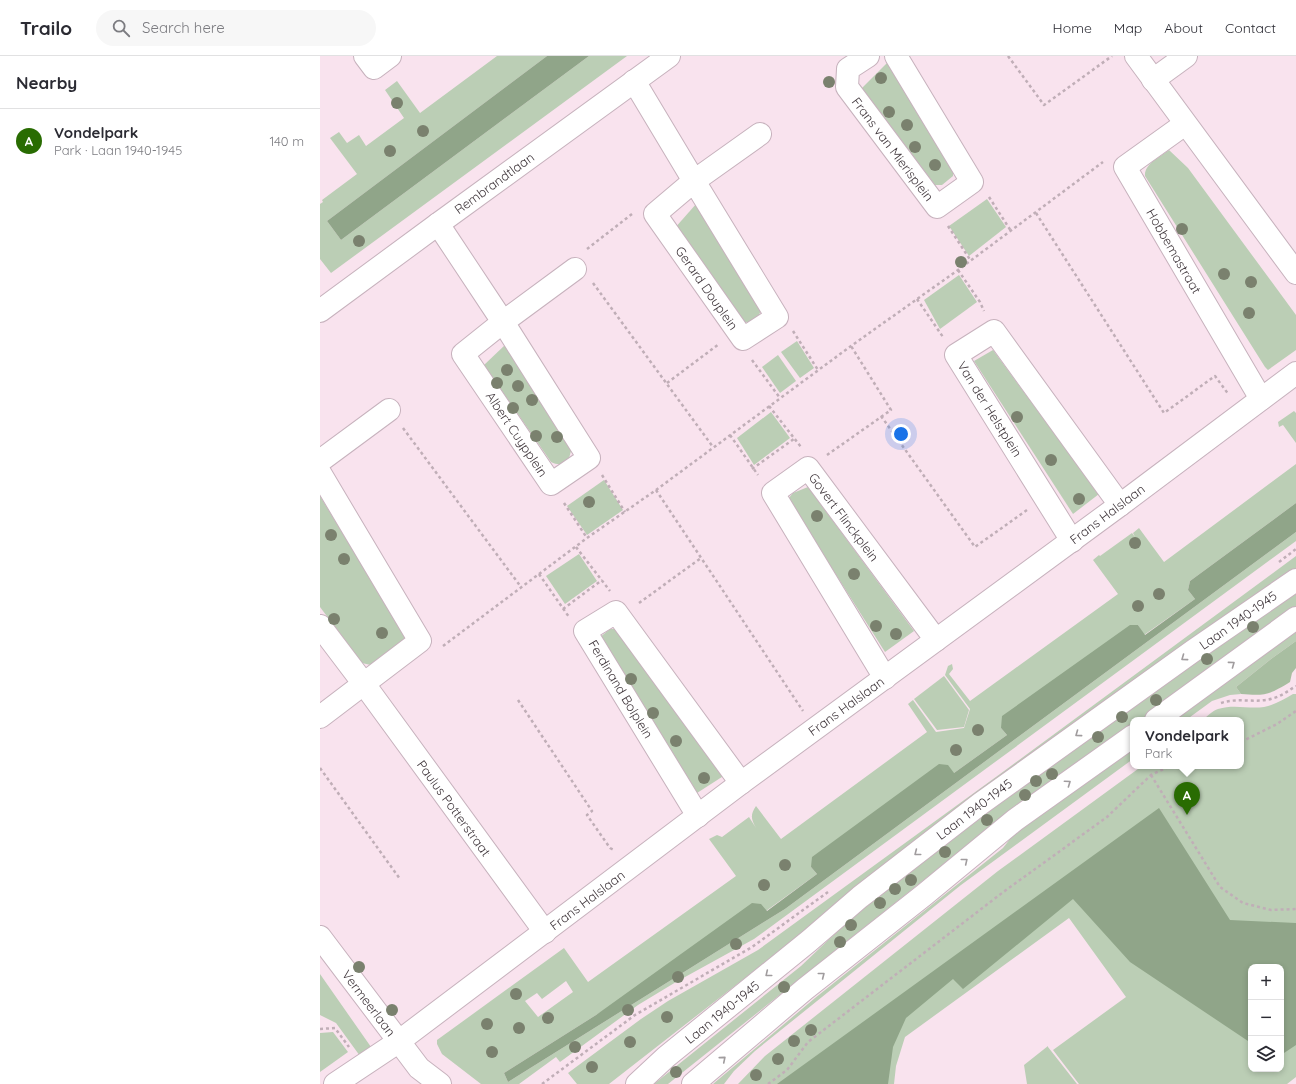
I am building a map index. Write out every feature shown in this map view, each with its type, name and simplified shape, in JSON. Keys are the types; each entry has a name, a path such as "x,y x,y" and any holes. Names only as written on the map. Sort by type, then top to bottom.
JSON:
{"street":[{"path":"366,56 374,68 390,56"},
{"name":"Rembrandtlaan","path":"323,304 438,224 669,56"},
{"name":"Frans van Mierisplein","path":"868,56 848,69 847,87 937,207 972,182"},
{"path":"896,56 972,182"},
{"path":"1136,56 1296,273"},
{"path":"1153,80 1186,56"},
{"path":"634,81 777,317"},
{"path":"1125,167 1185,124"},
{"path":"655,214 694,181 760,134"},
{"name":"Hobbemastraat","path":"1125,167 1261,399"},
{"name":"Gerard Douplein","path":"655,214 740,335 777,317"},
{"path":"438,224 503,322 589,458"},
{"name":"Albert Cuypplein","path":"582,266 503,322 463,354 551,484 589,458"},
{"path":"994,331 1120,505"},
{"name":"Van der Helstplein","path":"994,331 956,356 1072,541"},
{"name":"Frans Halslaan","path":"335,1084 398,1042 741,783 1072,541 1296,373"},
{"path":"320,461 390,410"},
{"name":"Govert Flinckplein","path":"773,493 808,468 936,640"},
{"path":"320,473 420,641 320,717"},
{"path":"773,493 886,678"},
{"name":"Laan 1940-1945","path":"637,1084 666,1057 809,941 860,897 980,804 1296,580"},
{"path":"618,614 741,783"},
{"name":"Ferdinand Bolplein","path":"618,614 585,631 698,816"},
{"path":"1160,717 1296,618"},
{"name":"Paulus Potterstraat","path":"320,626 545,932"},
{"path":"693,1084 805,989 924,895 1015,820 1130,738"},
{"name":"Vermeerlaan","path":"320,937 398,1042 421,1076 440,1084"},
{"name":"Laan 1940-1945","path":"624,1084 666,1057"}],"path":[{"path":"1008,56 1044,105 1112,56"},
{"path":"420,641 432,654 587,538 656,490 851,346 971,261 1107,159 1125,167"},
{"path":"972,182 990,198 1011,231"},
{"path":"655,214 643,206 582,266 714,447"},
{"path":"937,207 948,227 971,261"},
{"path":"1036,213 1164,413 1215,376 1242,413"},
{"path":"958,270 980,302 994,331"},
{"path":"917,299 956,356"},
{"path":"777,317 788,323 818,370"},
{"path":"667,383 740,335 747,353 780,398"},
{"path":"769,406 805,452 808,468 891,410 851,346"},
{"path":"390,410 521,587"},
{"path":"881,416 975,547 1045,498"},
{"path":"730,435 752,469 773,493"},
{"path":"752,469 794,439"},
{"path":"589,458 605,479 625,512"},
{"path":"551,484 587,538"},
{"path":"656,490 815,729"},
{"path":"576,547 614,597 618,614 701,558"},
{"path":"539,574 574,626 585,631"},
{"path":"563,609 602,580"},
{"path":"1216,704 1227,701 1274,698 1296,686"},
{"path":"518,700 592,811 587,815 610,848 616,850 629,868"},
{"path":"1244,741 1277,724 1296,711"},
{"path":"320,768 400,879"},
{"path":"768,1084 787,1070 808,1042 1002,893 1107,817 1150,775 1163,769"},
{"path":"1150,775 1220,887 1243,903 1271,910 1296,909"},
{"path":"320,1029 335,1028 362,1065"}],"shaded area":[{"path":"497,56 547,56 327,221 341,240 589,56 627,56 331,273 320,259 320,204 323,202 322,200 357,174 330,138 339,132 347,143 359,135 366,146 404,118 385,90 397,81 420,113"},
{"path":"547,56 589,56 341,240 327,221"},
{"path":"887,63 953,169 953,176 942,185 935,185 862,88"},
{"path":"1169,150 1188,168 1296,315 1296,350 1268,370 1145,176 1145,172 1150,164"},
{"path":"987,199 1006,227 969,256 949,226"},
{"path":"697,203 761,307 756,320 752,323 744,322 674,229"},
{"path":"959,275 977,302 940,329 924,300"},
{"path":"797,341 814,368 800,378 781,352"},
{"path":"505,345 567,441 571,451 568,462 564,464 555,464 551,462 484,365"},
{"path":"993,350 1099,494 1073,514 974,361"},
{"path":"778,355 796,381 780,393 762,367"},
{"path":"1294,411 1296,413 1296,443 1283,425 1279,427 1278,422"},
{"path":"771,412 790,438 754,465 737,438"},
{"path":"1296,464 1296,503 1190,581 1188,590 1195,599 1144,635 1138,625 1001,728 1007,735 954,773 811,867 817,874 766,911 504,1073 508,1082 785,909 1296,532 1296,541 754,939 638,1005 560,1062 556,1057 519,1084 481,1084 442,1054 437,1044 437,1040 564,948 588,982 736,876 709,839 717,835 722,837 749,817 756,828 752,817 756,806 781,839 927,732 908,704 913,700 936,732 964,728 970,709 945,675 948,666 952,664 953,669 949,674 970,701 1118,594 1093,560 1099,555 1100,556 1132,533 1135,537 1133,533 1139,528 1164,562","holes":["566,981 573,992 538,1017 525,1001 537,993 542,999"]},
{"path":"604,480 623,510 587,535 567,506"},
{"path":"808,487 914,631 885,652 788,499 793,493"},
{"path":"320,496 405,636 405,642 375,666 362,663 320,607"},
{"path":"1296,503 1296,532 785,909 508,1082 504,1073 596,1015 752,903 761,904 767,911 817,874 811,867 812,857 939,764 948,765 954,773 1007,735 1001,728 1002,716 1130,625 1138,625 1145,635 1195,599 1188,590 1190,581"},
{"path":"579,554 597,581 565,604 546,576"},
{"path":"1296,556 1296,571 786,946 609,1084 577,1084 568,1073 668,1001 758,950"},
{"path":"1296,589 1296,611 1152,717 1130,717 1130,732 959,852 668,1084 654,1084 801,966 886,885"},
{"path":"610,629 615,629 725,775 697,793 599,638"},
{"path":"1296,629 1296,641 1236,687 1241,694 1230,695 1212,701 1190,717 1176,717"},
{"path":"1296,641 1296,668 1292,673 1290,682 1267,694 1241,694 1236,687"},
{"path":"944,676 969,710 964,727 937,730 914,699"},
{"path":"1296,694 1296,1077 1287,1084 1079,1084 1053,1050 1126,997 1069,918 905,1037 896,1066 894,1084 738,1084 765,1056 998,871 1138,769 1244,769 1244,717 1206,717 1218,709 1230,707 1268,706"},
{"path":"1130,749 1130,761 961,885 755,1051 734,1071 724,1084 713,1084 815,998 1003,848 1021,825"},
{"path":"1159,808 1230,920 1296,923 1296,1045 1284,1053 1284,964 1248,964 1248,1041 1130,962 1073,899 963,989 953,979 906,1018 893,1047 888,1084 777,1084"},
{"path":"320,974 371,1047 360,1056 336,1023 320,1015"},
{"path":"333,1032 348,1052 320,1072 320,1033"},
{"path":"1048,1046 1077,1084 1027,1084 1024,1065"}],"place":[{"name":"Vondelpark","path":"1187,815"}]}
